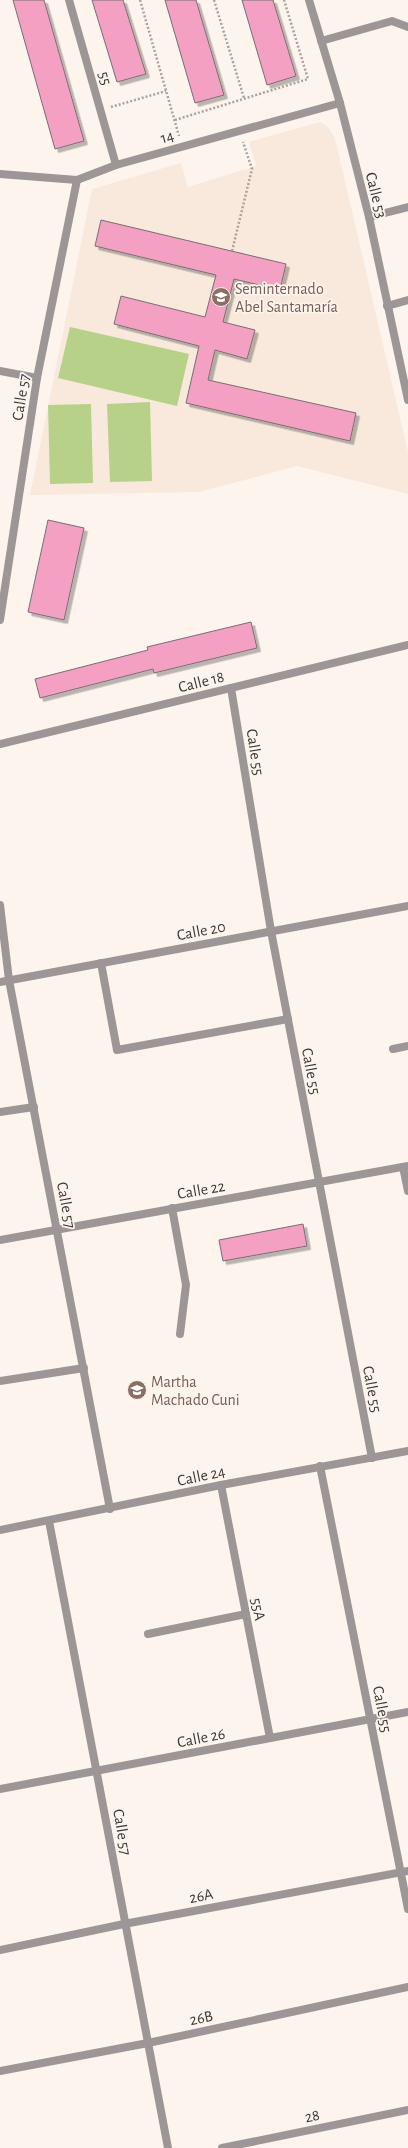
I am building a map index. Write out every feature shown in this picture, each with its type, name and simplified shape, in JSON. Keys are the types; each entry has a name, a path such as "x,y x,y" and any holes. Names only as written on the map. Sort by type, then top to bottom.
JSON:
{"street":[{"name":"55","path":"69,0 116,165"},
{"name":"Calle 53","path":"309,0 340,103 369,217 408,400"},
{"path":"321,41 392,21 408,27"},
{"name":"14","path":"0,174 77,180 116,165 340,103"},
{"name":"Calle 57","path":"0,620 37,378 77,180"},
{"path":"369,217 408,207"},
{"path":"387,306 408,300"},
{"path":"0,371 37,378"},
{"name":"Calle 18","path":"0,744 408,645"},
{"name":"Calle 55","path":"231,688 271,931 372,1458"},
{"name":"Calle 57","path":"0,905 9,980 110,1508"},
{"name":"Calle 20","path":"0,982 408,906"},
{"path":"101,963 117,1050 288,1019"},
{"path":"393,1049 408,1046"},
{"path":"0,1112 34,1107"},
{"path":"406,1166 408,1191"},
{"name":"Calle 22","path":"0,1240 406,1166"},
{"path":"172,1208 186,1285 180,1334"},
{"path":"0,1381 84,1368"},
{"name":"Calle 24","path":"0,1530 221,1485 408,1451"},
{"name":"Calle 55","path":"320,1466 370,1719 404,1871 408,1909"},
{"name":"55A","path":"221,1485 270,1738"},
{"name":"Calle 57","path":"49,1521 98,1771 124,1924 168,2148"},
{"path":"148,1634 246,1614"},
{"name":"Calle 26","path":"0,1789 408,1712"},
{"name":"26A","path":"0,1950 124,1924 404,1871"},
{"name":"26B","path":"0,2071 148,2043 408,1987"},
{"name":"28","path":"222,2148 408,2110"}],"path":[{"path":"140,0 182,146"},
{"path":"214,0 244,98"},
{"path":"175,120 308,79 284,0"},
{"path":"101,110 166,91"},
{"path":"232,251 252,169 239,131"}],"shaded area":[{"name":"Seminternado Abel Santamaría","path":"320,122 328,127 335,138 408,452 408,494 297,466 199,492 30,495 92,189 181,163 188,187 256,166 249,142"}],"green space":[{"path":"70,327 189,354 177,406 58,378"},
{"path":"150,402 152,481 110,482 107,404"},
{"path":"91,404 93,483 50,484 48,405"}],"building":[{"path":"13,0 44,0 84,141 55,149"},
{"path":"92,0 123,0 146,74 117,82"},
{"path":"165,0 196,0 224,95 195,103"},
{"path":"242,0 273,0 296,76 267,85"},
{"path":"101,220 286,264 280,290 234,279 223,322 255,330 247,359 215,350 208,380 356,413 350,441 186,403 199,346 114,324 121,296 205,317 216,275 95,246"},
{"path":"48,520 84,528 64,620 28,612"},
{"path":"251,622 257,648 154,673 153,669 40,698 35,679 148,650 147,647"},
{"path":"303,1224 307,1246 223,1261 219,1240"}],"place":[{"name":"Seminternado Abel Santamaría","path":"221,297"},
{"name":"Martha Machado Cuni","path":"137,1390"}]}
